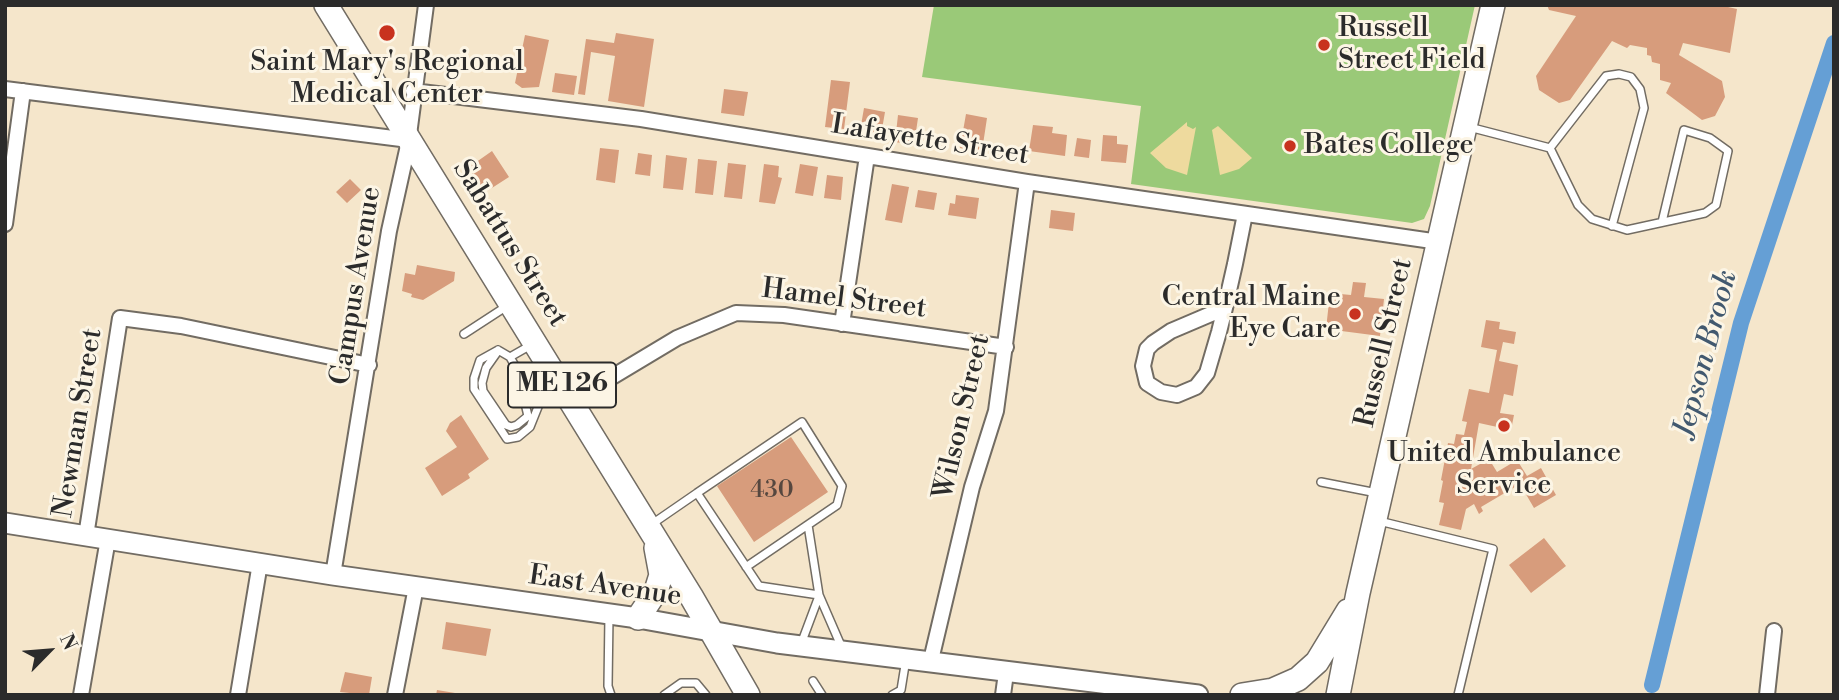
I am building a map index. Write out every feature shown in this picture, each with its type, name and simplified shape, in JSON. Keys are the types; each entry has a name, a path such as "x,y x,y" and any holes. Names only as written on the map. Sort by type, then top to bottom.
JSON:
{"main road":[{"name":"Sabattus Street","path":"326,5 572,401 713,632 748,695"},
{"name":"Russell Street","path":"1339,695 1374,520 1493,5"},
{"name":"East Avenue","path":"5,523 333,575 638,618 800,645 931,660 1006,673 1198,695"},
{"path":"638,618 656,591 661,575 650,529"},
{"path":"1242,695 1298,679 1317,662 1358,593"}],"street":[{"name":"Campus Avenue","path":"333,575 389,231 409,140 413,91 426,5"},
{"path":"5,89 409,140"},
{"path":"5,224 23,91"},
{"name":"Lafayette Street","path":"413,91 641,119 1027,182 1439,242"},
{"path":"842,324 867,156"},
{"name":"Wilson Street","path":"931,660 972,487 996,411 1027,182"},
{"path":"1225,309 1171,331 1147,349 1144,377 1153,388 1177,395 1196,387 1207,373 1225,309 1245,214"},
{"name":"Hamel Street","path":"572,401 677,338 736,313 784,315 1006,347"},
{"name":"Newman Street","path":"86,536 121,318 181,326 369,365"},
{"path":"81,695 108,539"},
{"path":"238,695 260,563"},
{"path":"395,695 415,587"},
{"path":"1766,695 1774,631"},
{"path":"1003,695 1006,673"}],"lane":[{"path":"1550,148 1606,76 1619,74 1631,78 1640,89 1644,108 1612,226"},
{"path":"1465,126 1550,148 1578,205 1592,219 1627,230 1705,213 1716,205 1728,151 1710,138 1684,130 1662,222"},
{"path":"464,334 510,303"},
{"path":"510,357 535,343"},
{"path":"498,350 510,357 538,407 530,427 517,437 507,439 474,389 474,378 480,360 498,350"},
{"path":"498,350 486,369 483,391 510,427 528,416 518,372"},
{"path":"650,529 697,493 802,422 842,486 837,505 746,567"},
{"path":"1321,482 1381,494"},
{"path":"697,493 758,586 819,595"},
{"path":"1374,520 1493,549 1458,695"},
{"path":"808,525 819,595 843,650"},
{"path":"800,645 819,595"},
{"path":"609,615 608,686 611,695"},
{"path":"892,695 901,690 906,657"},
{"path":"813,681 822,695"},
{"path":"664,695 681,683 696,684 706,695"}],"green space":[{"name":"Bates College","path":"934,5 1475,5 1430,206 1424,219 1412,223 1131,184 1141,106 922,77"}],"sand":[{"path":"1187,122 1187,126 1193,129 1196,127 1187,175 1166,168 1150,153"},
{"path":"1218,126 1252,158 1239,169 1220,175 1212,130"}],"building":[{"path":"1547,5 1719,5 1737,9 1730,53 1683,43 1679,55 1722,81 1725,97 1715,116 1702,120 1666,93 1671,83 1660,80 1660,64 1652,62 1651,56 1647,55 1647,48 1630,45 1627,48 1612,41 1570,100 1559,103 1539,90 1536,76 1576,16 1549,10"},
{"path":"616,33 654,39 644,107 608,101 615,56 591,52 585,95 578,94 586,39 614,43"},
{"path":"525,35 549,40 539,87 522,88 515,83"},
{"path":"555,73 577,76 574,95 552,92"},
{"path":"831,80 850,82 844,129 825,127"},
{"path":"724,89 748,92 744,116 721,113"},
{"path":"864,108 885,112 881,135 860,131"},
{"path":"966,114 987,118 982,151 960,148"},
{"path":"898,115 918,118 914,145 895,142"},
{"path":"1033,125 1053,127 1052,133 1067,135 1065,156 1029,151"},
{"path":"1103,135 1117,136 1117,144 1128,145 1126,163 1101,161"},
{"path":"1077,138 1091,140 1089,158 1074,156"},
{"path":"600,148 619,150 615,183 596,180"},
{"path":"492,151 509,177 481,195 465,170"},
{"path":"638,153 652,155 650,176 635,174"},
{"path":"666,155 687,158 683,190 663,188"},
{"path":"698,159 717,161 713,195 695,193"},
{"path":"728,163 746,165 742,199 724,197"},
{"path":"764,164 779,166 778,177 782,178 775,204 759,202"},
{"path":"800,164 818,167 813,196 795,193"},
{"path":"827,175 843,177 841,200 824,198"},
{"path":"350,179 361,190 347,203 336,192"},
{"path":"892,184 909,187 902,223 885,220"},
{"path":"918,190 937,193 934,210 915,207"},
{"path":"956,195 979,198 976,219 948,215 950,203 955,204"},
{"path":"1051,210 1075,213 1073,231 1049,228"},
{"path":"417,265 455,272 454,281 423,300 411,297 412,294 402,291 405,273 415,275"},
{"name":"Central Maine Eye Care","path":"1353,282 1366,283 1364,297 1384,299 1380,336 1326,329 1330,293 1351,295"},
{"name":"United Ambulance Service","path":"1486,320 1500,322 1499,329 1516,332 1514,344 1503,342 1499,361 1518,365 1513,396 1504,394 1500,413 1514,415 1511,430 1479,423 1471,469 1489,459 1497,472 1517,460 1527,476 1541,468 1556,495 1534,508 1520,484 1481,507 1483,511 1479,514 1474,504 1466,509 1461,530 1439,525 1444,503 1439,502 1441,480 1448,443 1454,444 1456,434 1464,435 1467,422 1462,421 1469,389 1489,393 1497,350 1481,347"},
{"path":"461,415 489,459 468,474 470,478 442,496 425,468 457,447 446,431 450,423"},
{"path":"791,437 828,492 754,542 717,486"},
{"path":"1544,538 1566,566 1531,593 1509,565"},
{"path":"446,622 491,629 486,656 442,649"},
{"path":"345,672 372,677 369,695 340,692"},
{"path":"437,690 455,693 455,695 436,695"}],"waterway":[{"name":"Jepson Brook","path":"1652,685 1741,323 1834,43"}],"place":[{"name":"Saint Mary's Regional Medical Center","path":"387,33"},
{"name":"Russell Street Field","path":"1324,45"},
{"name":"Bates College","path":"1290,146"},
{"name":"Central Maine Eye Care","path":"1355,314"},
{"name":"United Ambulance Service","path":"1504,426"}]}
